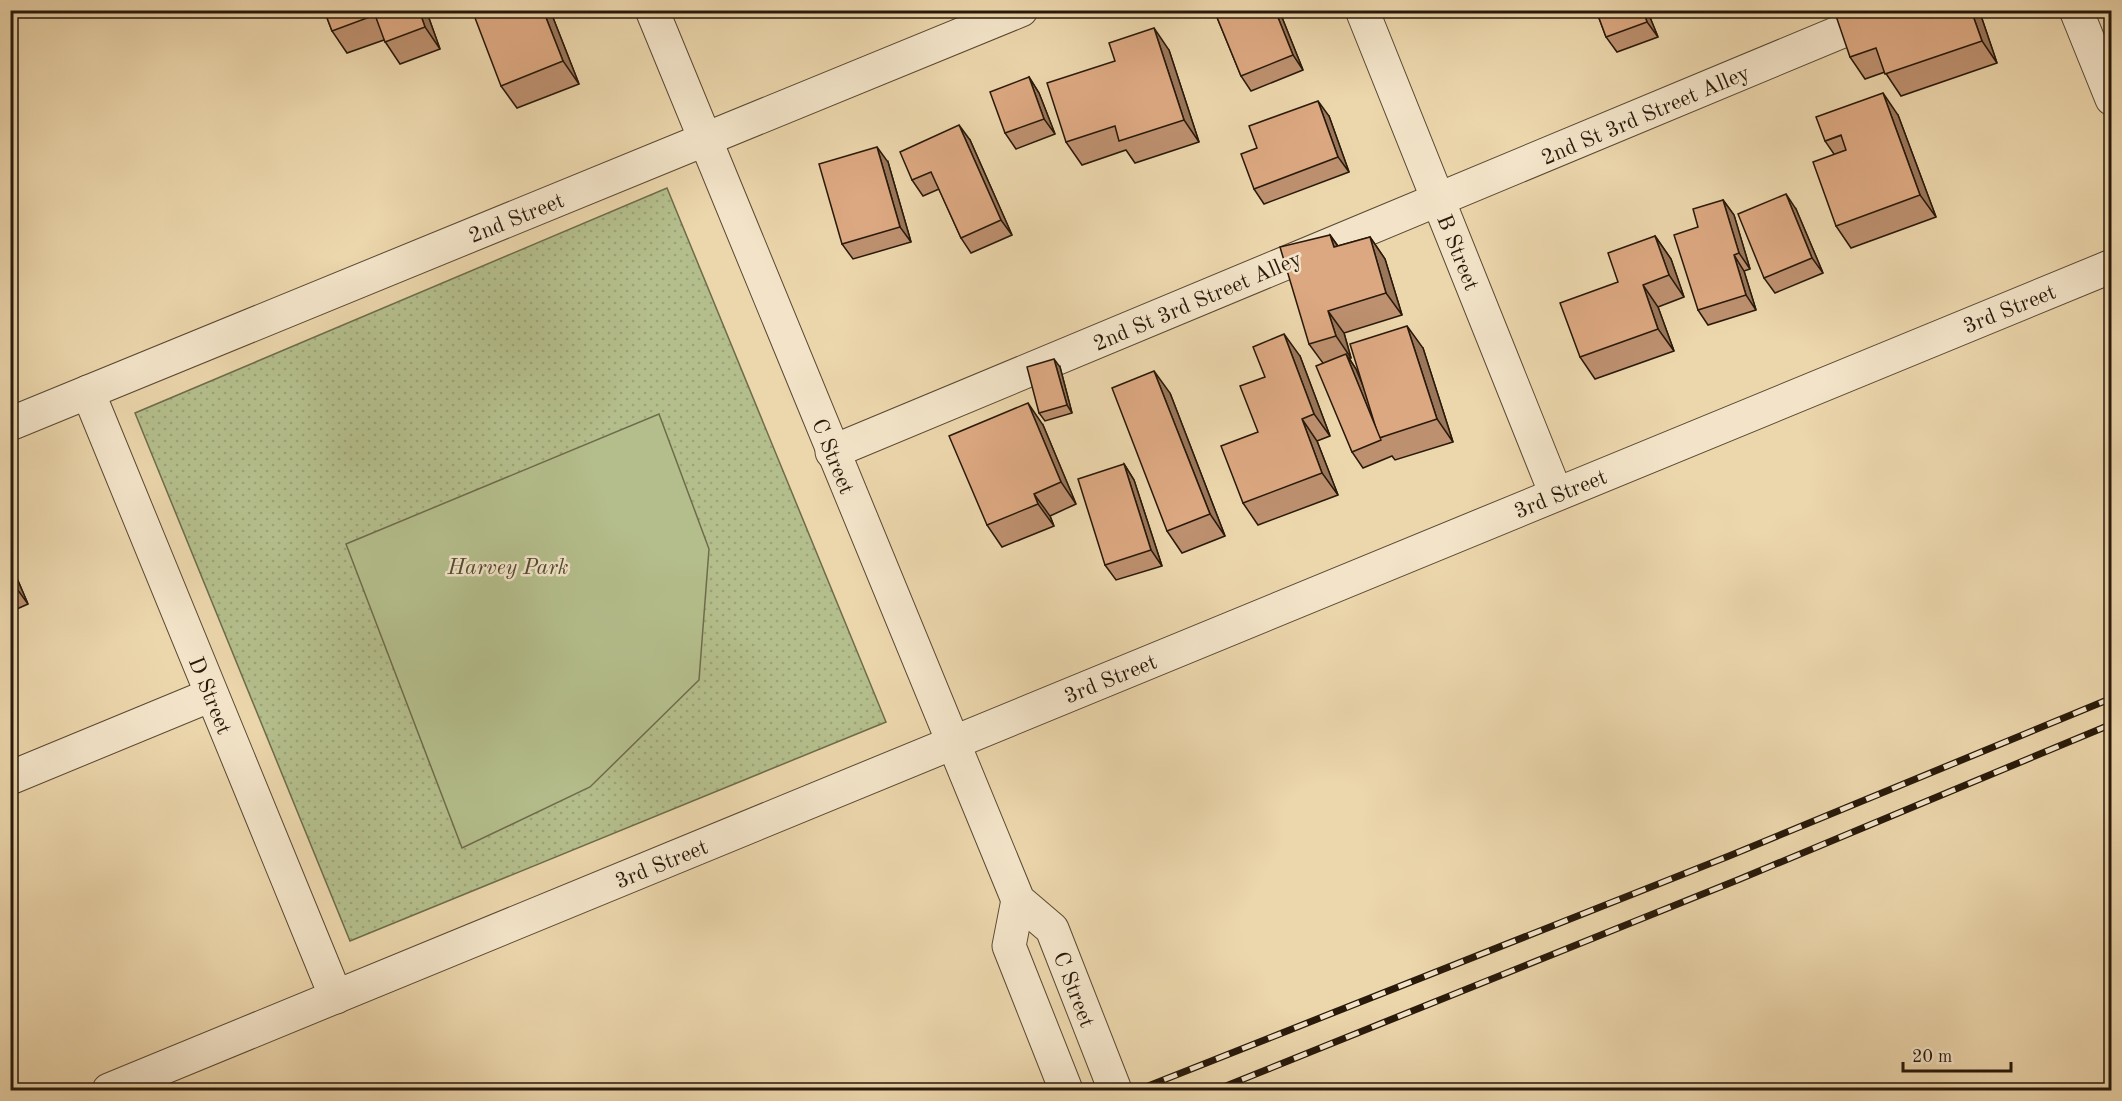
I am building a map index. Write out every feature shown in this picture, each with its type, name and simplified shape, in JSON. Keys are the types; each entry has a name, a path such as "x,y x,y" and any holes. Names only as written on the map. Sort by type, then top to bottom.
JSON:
{"street":[{"name":"C Street","path":"652,10 951,744 1018,900 1052,929 1115,1090"},
{"name":"2nd Street","path":"10,424 1021,10"},
{"name":"B Street","path":"1362,10 1556,494"},
{"name":"2nd St 3rd Street Alley","path":"832,452 1893,10"},
{"path":"2076,10 2112,99"},
{"name":"3rd Street","path":"109,1090 2112,266"},
{"name":"D Street","path":"88,392 336,997"},
{"path":"10,778 211,695"},
{"name":"C Street","path":"1018,900 1009,946 1066,1090"}],"green space":[{"name":"Harvey Park","path":"667,188 886,722 350,941 135,413"},
{"path":"659,414 709,549 699,680 590,787 462,848 346,544"}],"building":[{"path":"324,10 419,10 425,27 385,42 375,15 332,31"},
{"path":"472,10 543,10 563,61 501,86"},
{"path":"1214,10 1275,10 1293,55 1241,76"},
{"path":"1596,10 1643,10 1647,22 1606,37"},
{"path":"1843,10 1971,10 1982,41 1885,74 1876,48 1850,57 1835,13"},
{"path":"1154,28 1184,120 1119,141 1115,126 1066,142 1047,83 1115,61 1109,43"},
{"path":"1029,77 1044,119 1005,133 990,92"},
{"path":"1883,93 1920,195 1836,226 1813,162 1846,150 1841,135 1825,141 1816,117"},
{"path":"1318,101 1338,157 1254,189 1241,154 1257,148 1249,126"},
{"path":"959,125 1001,220 961,238 931,172 912,180 900,152"},
{"path":"877,147 900,227 842,244 819,164"},
{"path":"1786,194 1812,258 1764,278 1738,214"},
{"path":"1723,200 1739,253 1734,255 1746,295 1698,310 1674,235 1698,227 1693,209"},
{"path":"1330,235 1334,247 1370,237 1386,293 1328,311 1336,336 1309,344 1280,247"},
{"path":"1655,236 1669,275 1643,285 1658,329 1580,357 1560,303 1618,282 1608,253"},
{"path":"1407,326 1437,419 1379,438 1350,344"},
{"path":"1284,334 1314,414 1302,419 1322,473 1243,503 1221,446 1258,432 1240,386 1265,377 1253,347"},
{"path":"1346,354 1381,440 1352,452 1316,366"},
{"path":"1054,359 1067,405 1039,413 1027,367"},
{"path":"1154,371 1210,514 1167,531 1112,388"},
{"path":"1028,403 1061,482 1034,494 1038,504 987,525 949,436"},
{"path":"1124,464 1151,550 1105,565 1078,479"},
{"path":"10,572 17,589 10,592"}],"railway":[{"path":"1138,1090 1729,856 2112,698"},
{"path":"1216,1090 1740,879 2112,724"}]}
